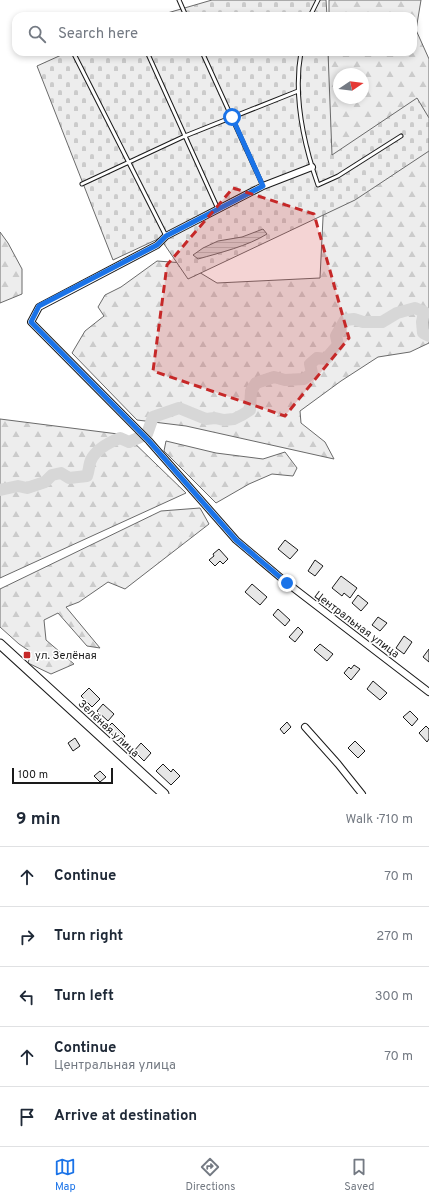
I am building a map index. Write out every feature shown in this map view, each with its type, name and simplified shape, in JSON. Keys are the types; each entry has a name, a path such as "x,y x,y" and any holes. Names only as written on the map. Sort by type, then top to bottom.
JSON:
{"main road":[{"name":"Зелёная улица","path":"0,644 164,794"}],"street":[{"path":"166,236 263,186 312,167"},
{"name":"Центральная улица","path":"166,236 157,245 39,306 31,322 149,441 236,540 287,583 429,692"},
{"path":"305,727 362,794"}],"lane":[{"path":"179,0 184,12"},
{"path":"312,12 318,0"},
{"path":"75,56 166,236"},
{"path":"149,56 218,209"},
{"path":"204,56 263,186"},
{"path":"300,56 298,67 299,109 312,167 318,185 338,176 401,136"},
{"path":"82,184 185,136 298,91"}],"highlighted area":[{"path":"233,188 314,214 349,338 285,416 153,371 167,265"}],"green space":[{"path":"212,0 326,0 327,12 171,12"},
{"path":"329,0 421,0 417,24 417,12 329,12"},
{"path":"417,32 429,59 429,343 410,352 378,357 341,381 300,411 301,423 325,442 334,459 186,426 137,420 72,353 85,331 104,316 98,307 105,295 121,287 157,261 184,263 217,283 320,278 324,198 344,168 328,154 328,56 417,56"},
{"path":"59,56 328,56 332,155 417,98 429,118 429,151 355,200 188,279 160,238 113,260 37,66"},
{"path":"0,232 8,243 22,269 22,294 0,303"},
{"path":"0,419 126,435 186,493 0,578"},
{"path":"166,441 216,453 263,459 285,452 297,468 293,476 272,474 249,484 216,503 164,451"},
{"path":"200,508 209,524 125,589 108,582 79,602 66,607 100,648 87,646 58,613 44,620 46,640 74,664 51,674 28,663 31,652 19,644 0,627 0,589 161,511"}],"shaded area":[{"path":"263,229 267,234 242,246 198,259 193,255 203,248 218,241 242,237"}],"building":[{"path":"285,540 298,550 290,559 278,549"},
{"path":"219,549 228,559 223,564 220,561 215,566 209,560"},
{"path":"315,560 323,566 315,576 308,571"},
{"path":"341,576 357,588 350,598 344,593 342,596 332,588"},
{"path":"252,584 267,597 260,605 245,592"},
{"path":"358,595 368,603 361,611 352,603"},
{"path":"278,609 290,620 285,626 273,615"},
{"path":"378,617 387,623 380,631 372,625"},
{"path":"298,627 303,632 295,642 289,637"},
{"path":"404,636 412,642 404,654 396,648"},
{"path":"320,644 333,654 327,661 314,650"},
{"path":"429,649 429,662 423,657"},
{"path":"354,665 360,669 351,680 344,673 349,667 351,669"},
{"path":"373,681 387,693 380,700 367,689"},
{"path":"89,688 100,699 92,707 81,696"},
{"path":"103,704 114,714 108,721 97,711"},
{"path":"410,711 418,719 412,726 403,717"},
{"path":"287,722 291,727 284,734 280,729"},
{"path":"112,723 125,736 120,742 106,729"},
{"path":"426,726 429,729 429,739 427,742 419,733"},
{"path":"75,738 80,746 73,751 68,743"},
{"path":"355,741 365,751 358,758 348,748"},
{"path":"141,743 151,753 144,761 134,751"},
{"path":"163,764 171,772 173,769 180,776 171,785 156,771"},
{"path":"100,771 106,777 100,782 94,776"}],"waterway":[{"path":"0,490 18,486 27,488 45,482 52,475 61,473 69,478 87,476 93,456 104,446 120,438 129,442 147,434 153,417 179,408 206,419 234,419 250,410 251,391 256,383 274,377 285,380 304,379 312,373 310,364 317,358 326,359 338,345 336,336 345,320 354,319 363,322 382,322 397,313 415,308 424,312 422,322 423,333 429,336"}],"place":[{"name":"ул. Зелёная","path":"27,655"}],"route":[{"path":"232,117 263,186 166,236 157,245 39,306 31,322 149,441 236,540 287,583"}]}
